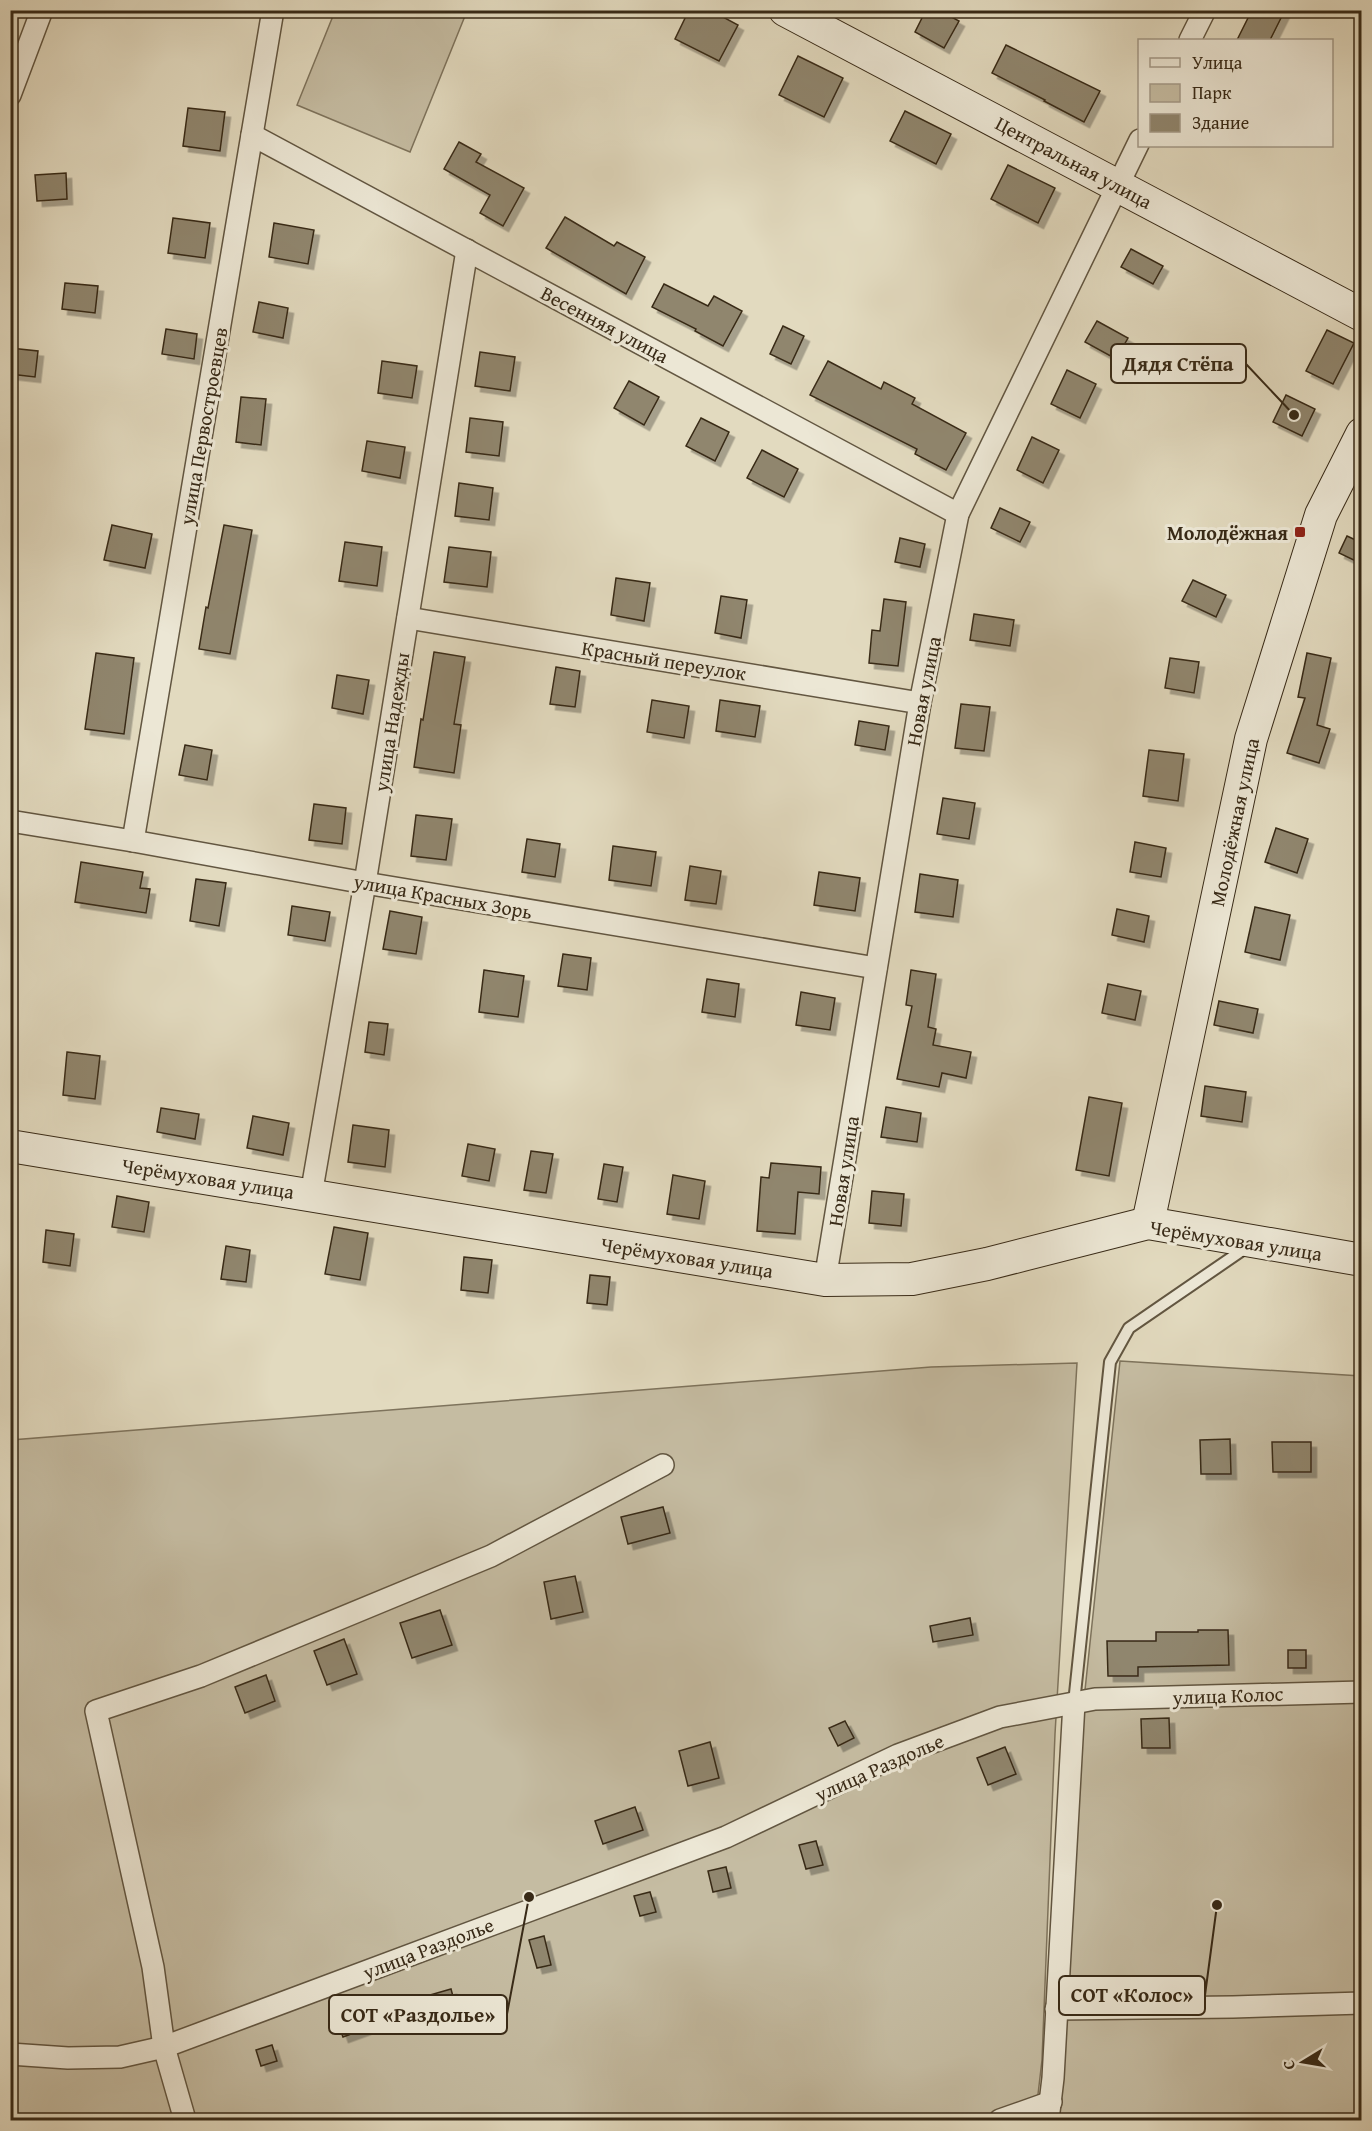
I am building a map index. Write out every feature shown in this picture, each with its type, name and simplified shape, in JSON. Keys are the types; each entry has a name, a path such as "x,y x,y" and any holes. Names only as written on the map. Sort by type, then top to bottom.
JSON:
{"street":[{"path":"10,95 42,10"},
{"name":"улица Первостроевцев","path":"133,841 273,10"},
{"name":"Центральная улица","path":"785,10 1362,315"},
{"path":"1190,39 1205,10"},
{"name":"Весенняя улица","path":"252,135 958,514"},
{"name":"Новая улица","path":"825,1280 920,702 958,514 1138,144"},
{"name":"улица Надежды","path":"311,1195 365,883 467,250"},
{"name":"Молодёжная улица","path":"1148,1223 1251,738 1321,515 1362,434"},
{"name":"Красный переулок","path":"408,618 920,702"},
{"name":"улица Красных Зорь","path":"10,820 365,883 876,968"},
{"name":"Черёмуховая улица","path":"10,1146 825,1280 912,1279 987,1264 1148,1223 1362,1260"},
{"path":"185,2121 164,2047 153,1967 96,1711 201,1676 491,1556 663,1465"},
{"name":"улица Колос","path":"1074,1703 1095,1699 1362,1692"},
{"path":"1000,2121 1049,2111 1074,1703"},
{"name":"улица Раздолье","path":"10,2054 68,2058 120,2058 164,2047 726,1837 898,1755 1000,1717 1074,1703"},
{"path":"1056,2008 1233,2007 1362,2003"}],"lane":[{"path":"1074,1703 1110,1362 1129,1328 1255,1242"}],"green space":[{"path":"335,11 467,11 410,152 297,105"},
{"path":"1120,1361 1361,1376 1361,2120 1058,2120 1085,1690"},
{"path":"1077,1363 1055,1734 1042,2060 1035,2120 11,2120 11,1440 931,1367"}],"building":[{"path":"689,10 710,10 738,25 719,61 675,39"},
{"path":"926,10 939,10 959,21 944,48 915,32"},
{"path":"1252,10 1285,10 1270,39 1238,39"},
{"path":"1006,45 1100,91 1084,122 992,73"},
{"path":"798,56 843,78 824,117 779,95"},
{"path":"188,108 225,112 220,151 183,146"},
{"path":"905,111 951,134 936,164 890,141"},
{"path":"459,142 481,154 476,162 524,188 503,226 480,213 490,195 444,169"},
{"path":"1008,165 1055,188 1038,223 991,199"},
{"path":"66,173 67,199 37,201 35,175"},
{"path":"565,217 614,246 617,242 645,257 626,294 546,248"},
{"path":"173,218 210,223 205,258 168,253"},
{"path":"274,223 314,230 308,264 269,257"},
{"path":"1131,249 1163,266 1153,284 1121,267"},
{"path":"65,283 98,286 95,313 62,309"},
{"path":"664,284 708,306 714,296 742,311 723,346 695,331 696,329 652,307"},
{"path":"259,302 288,308 283,338 253,332"},
{"path":"1097,321 1128,338 1116,359 1085,342"},
{"path":"783,326 804,336 791,364 770,354"},
{"path":"166,329 197,334 194,359 162,354"},
{"path":"1327,330 1354,343 1333,384 1306,371"},
{"path":"10,348 38,351 35,377 10,374"},
{"path":"480,352 515,357 510,391 475,386"},
{"path":"382,361 417,366 412,398 378,393"},
{"path":"828,361 881,389 884,382 915,398 912,404 966,433 946,470 915,454 917,449 810,395"},
{"path":"1067,370 1096,384 1080,418 1051,404"},
{"path":"629,381 659,397 644,425 614,408"},
{"path":"1286,395 1315,409 1302,436 1273,422"},
{"path":"241,397 266,399 261,445 236,442"},
{"path":"470,418 503,422 499,456 466,452"},
{"path":"701,418 729,432 715,461 686,446"},
{"path":"1032,437 1059,450 1043,483 1017,470"},
{"path":"367,441 405,447 400,478 362,471"},
{"path":"762,450 798,469 784,497 747,478"},
{"path":"459,483 493,488 489,520 455,516"},
{"path":"1000,508 1030,522 1020,542 991,528"},
{"path":"112,525 152,534 145,568 104,560"},
{"path":"224,525 252,530 230,654 199,649"},
{"path":"1347,536 1362,543 1362,564 1339,553"},
{"path":"900,538 925,544 920,567 895,562"},
{"path":"345,542 382,547 377,586 339,581"},
{"path":"449,547 491,552 487,587 444,582"},
{"path":"616,578 650,583 644,621 611,615"},
{"path":"1193,580 1226,595 1216,617 1182,601"},
{"path":"721,596 747,600 741,638 715,633"},
{"path":"884,599 906,602 898,666 869,663 872,630 880,631"},
{"path":"974,614 1014,620 1010,646 970,640"},
{"path":"434,652 465,657 454,724 461,725 454,773 414,767"},
{"path":"96,653 134,658 124,734 85,729"},
{"path":"1307,653 1331,658 1317,725 1330,729 1319,763 1287,753 1305,698 1298,697"},
{"path":"1170,658 1199,662 1194,693 1165,688"},
{"path":"556,667 580,671 575,707 550,704"},
{"path":"337,675 369,680 363,714 332,708"},
{"path":"652,700 689,706 684,738 647,732"},
{"path":"720,700 760,706 755,737 716,731"},
{"path":"961,704 990,707 984,751 955,748"},
{"path":"859,721 889,726 885,750 855,745"},
{"path":"185,745 212,750 207,780 179,775"},
{"path":"1149,750 1184,754 1178,801 1143,796"},
{"path":"943,798 975,803 969,839 937,834"},
{"path":"314,804 346,808 342,844 309,840"},
{"path":"416,815 452,819 446,860 411,856"},
{"path":"1276,828 1308,839 1297,873 1265,862"},
{"path":"527,839 560,844 555,877 522,872"},
{"path":"1135,842 1166,848 1161,877 1130,872"},
{"path":"613,846 656,852 651,886 609,880"},
{"path":"81,862 143,872 140,888 150,889 146,913 75,902"},
{"path":"690,866 721,871 716,904 685,900"},
{"path":"819,872 860,878 855,911 814,905"},
{"path":"920,874 958,880 953,917 915,912"},
{"path":"196,879 226,883 219,926 190,921"},
{"path":"292,906 330,912 325,941 288,935"},
{"path":"1255,907 1290,915 1280,960 1245,952"},
{"path":"1117,909 1149,916 1144,942 1112,935"},
{"path":"390,911 422,917 416,954 383,949"},
{"path":"563,954 591,958 587,990 558,986"},
{"path":"484,970 524,976 518,1017 479,1012"},
{"path":"911,970 936,974 928,1027 936,1029 933,1045 971,1052 966,1078 942,1073 939,1087 897,1079 912,1006 906,1005"},
{"path":"707,979 739,984 735,1017 702,1012"},
{"path":"1108,984 1141,991 1135,1020 1102,1013"},
{"path":"801,992 835,998 830,1030 796,1025"},
{"path":"1219,1001 1258,1009 1253,1033 1214,1025"},
{"path":"369,1022 388,1024 384,1055 365,1052"},
{"path":"67,1052 100,1056 95,1099 63,1095"},
{"path":"1205,1086 1246,1092 1242,1122 1201,1116"},
{"path":"1089,1097 1122,1103 1109,1176 1076,1170"},
{"path":"886,1107 921,1113 917,1142 881,1137"},
{"path":"161,1108 199,1114 195,1139 157,1132"},
{"path":"253,1116 289,1123 283,1155 247,1148"},
{"path":"353,1125 389,1130 385,1167 348,1162"},
{"path":"468,1144 495,1149 489,1181 462,1176"},
{"path":"531,1151 553,1154 546,1193 524,1190"},
{"path":"771,1163 821,1167 819,1194 798,1192 795,1234 757,1231 761,1177 769,1178"},
{"path":"604,1164 623,1167 617,1202 598,1199"},
{"path":"673,1175 705,1181 699,1219 667,1214"},
{"path":"872,1191 904,1194 901,1226 869,1223"},
{"path":"117,1196 149,1202 144,1232 112,1227"},
{"path":"334,1227 368,1233 360,1280 325,1274"},
{"path":"46,1230 74,1234 70,1266 43,1262"},
{"path":"226,1246 250,1250 246,1282 221,1279"},
{"path":"464,1257 492,1260 488,1293 461,1290"},
{"path":"590,1275 610,1277 607,1305 587,1303"},
{"path":"1230,1439 1231,1474 1201,1474 1200,1440"},
{"path":"1272,1442 1311,1442 1311,1472 1273,1472"},
{"path":"663,1507 670,1533 628,1544 621,1517"},
{"path":"575,1576 583,1612 551,1619 544,1582"},
{"path":"440,1610 452,1645 412,1658 400,1623"},
{"path":"970,1618 973,1635 933,1642 930,1626"},
{"path":"1198,1630 1228,1630 1229,1665 1138,1667 1138,1676 1108,1676 1107,1641 1156,1641 1156,1632 1198,1632"},
{"path":"344,1639 357,1674 327,1685 314,1651"},
{"path":"1288,1650 1306,1650 1306,1668 1288,1668"},
{"path":"266,1675 275,1701 245,1713 235,1687"},
{"path":"1169,1718 1170,1748 1142,1748 1141,1719"},
{"path":"845,1721 854,1738 838,1746 829,1728"},
{"path":"710,1742 719,1778 688,1786 679,1751"},
{"path":"1005,1747 1016,1774 988,1785 977,1758"},
{"path":"635,1807 643,1830 603,1844 595,1821"},
{"path":"816,1841 823,1865 806,1869 799,1845"},
{"path":"726,1867 731,1888 713,1892 708,1871"},
{"path":"650,1892 656,1912 640,1916 634,1896"},
{"path":"544,1936 551,1965 537,1968 529,1940"},
{"path":"451,1989 459,2019 439,2025 430,1995"},
{"path":"358,2011 365,2029 343,2037 336,2018"},
{"path":"272,2045 277,2061 261,2066 256,2050"}],"place":[{"name":"Дядя Стёпа","path":"1294,415"},
{"name":"Молодёжная","path":"1300,532"},
{"name":"СОТ «Раздолье»","path":"529,1897"},
{"name":"СОТ «Колос»","path":"1217,1905"}]}
